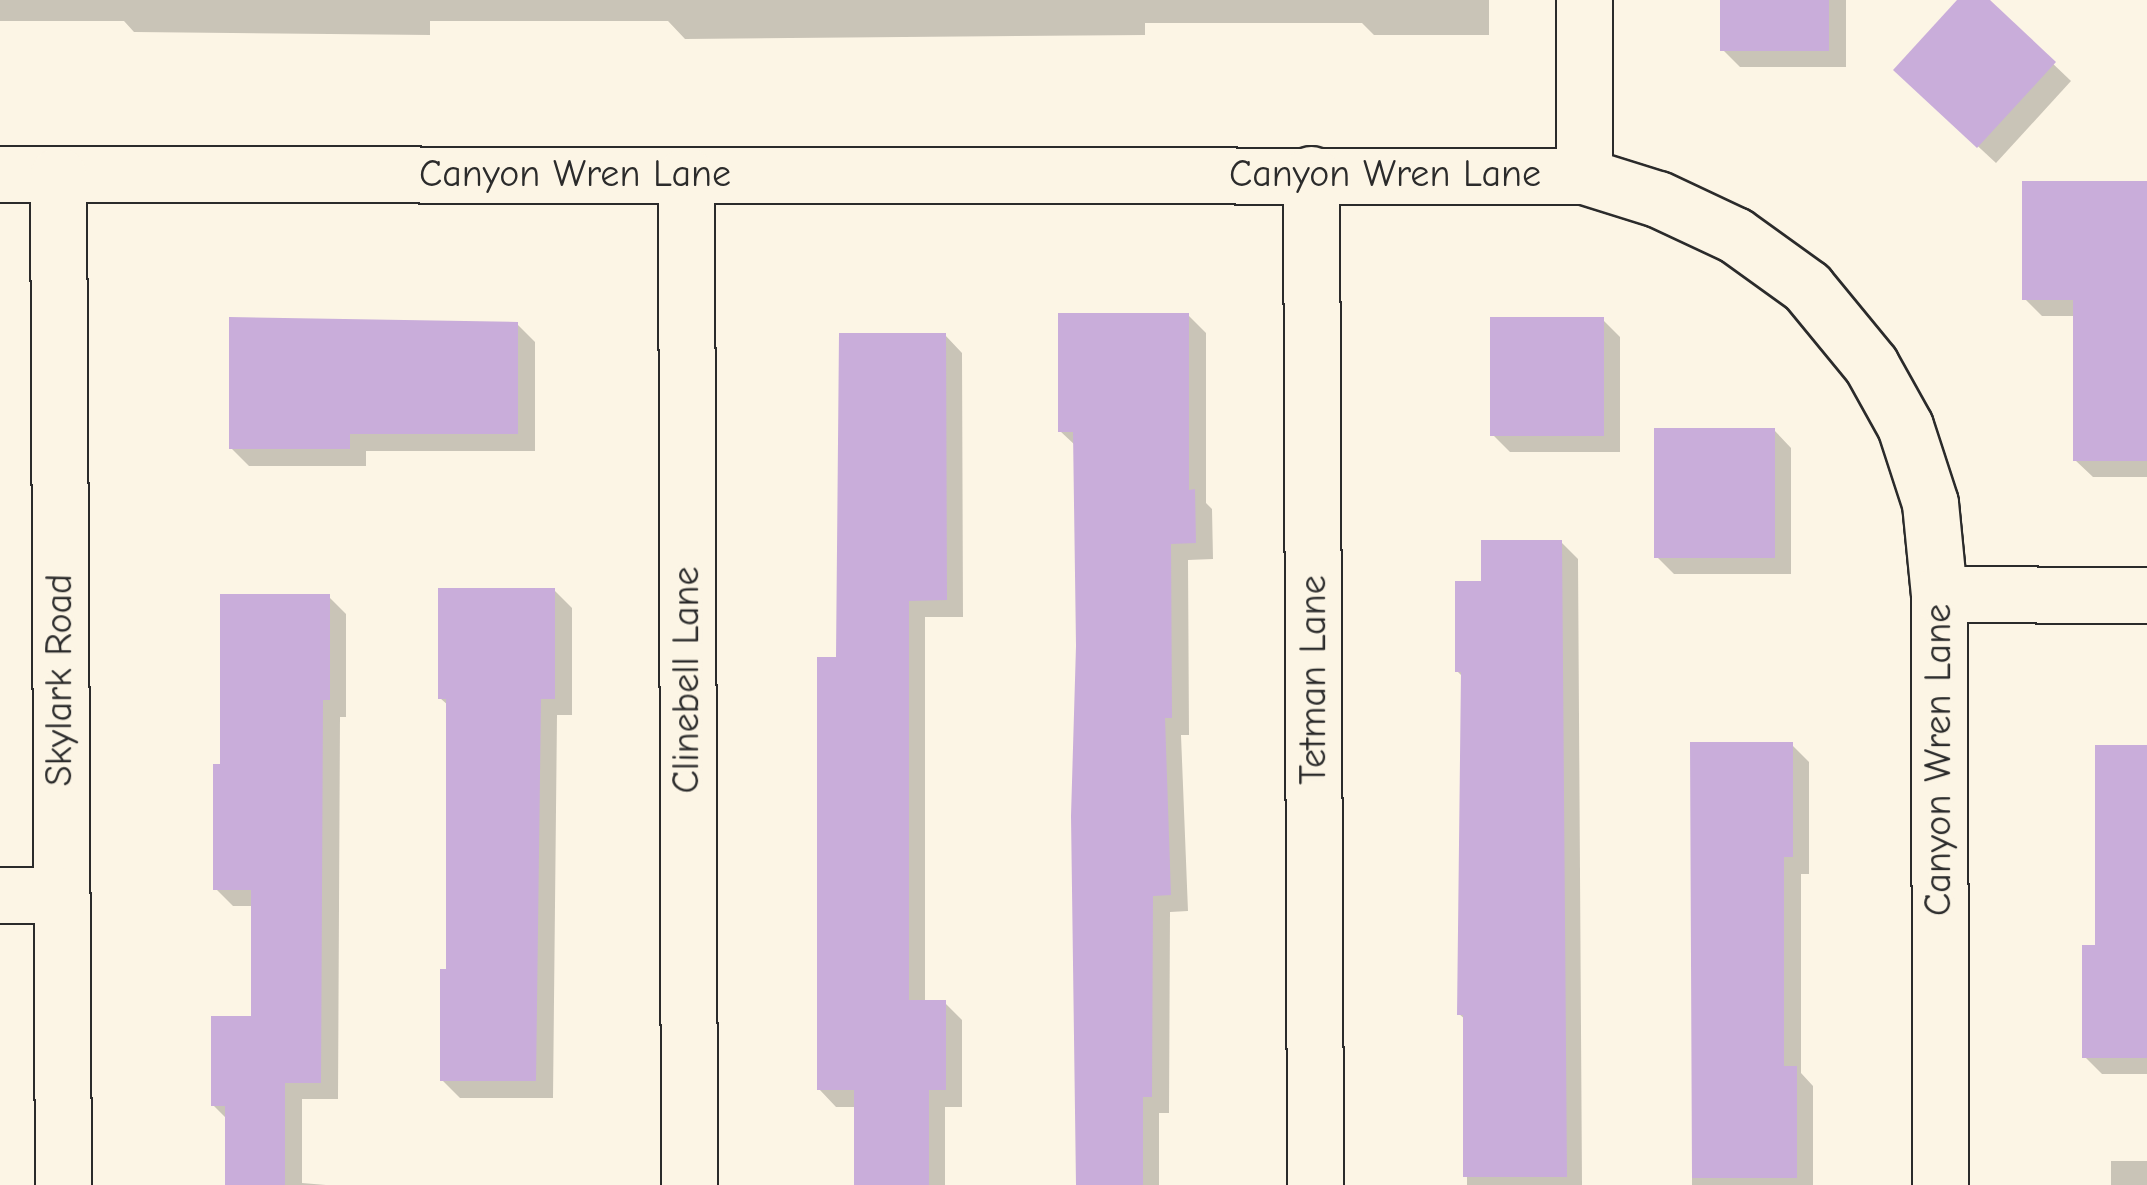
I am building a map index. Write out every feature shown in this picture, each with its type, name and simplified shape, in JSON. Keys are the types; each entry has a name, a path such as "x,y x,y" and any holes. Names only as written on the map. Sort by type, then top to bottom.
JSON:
{"street":[{"path":"1584,0 1584,176"},
{"name":"Canyon Wren Lane","path":"0,174 1584,176 1658,199 1823,270 1905,426 1930,504 1938,594 1940,1185"},
{"name":"Tetman Lane","path":"1311,174 1316,1185"},
{"name":"Skylark Road","path":"58,175 63,1185"},
{"name":"Clinebell Lane","path":"686,175 689,1185"},
{"path":"1938,594 2147,596"},
{"path":"0,895 61,895"}],"building":[{"path":"1720,0 1829,0 1829,51 1720,51"},
{"path":"1957,0 1990,0 2056,62 1977,148 1893,70"},
{"path":"2022,181 2147,181 2147,461 2073,461 2073,300 2022,300"},
{"path":"1058,313 1189,313 1189,490 1195,489 1196,543 1171,544 1172,718 1165,718 1171,895 1153,896 1152,1097 1143,1097 1143,1185 1076,1185 1071,816 1076,646 1073,432 1058,432"},
{"path":"229,317 518,322 518,434 350,434 350,449 229,449"},
{"path":"1490,317 1604,317 1604,436 1490,436"},
{"path":"839,333 946,333 947,600 909,601 909,1000 946,1000 946,1090 929,1090 929,1185 854,1185 854,1090 817,1090 817,657 836,657"},
{"path":"1654,428 1775,428 1775,558 1654,558"},
{"path":"1481,540 1562,540 1567,1177 1463,1177 1463,1015 1457,1015 1461,672 1455,672 1455,581 1481,581"},
{"path":"438,588 555,588 555,699 541,699 536,1081 440,1081 440,969 446,969 446,699 438,699"},
{"path":"220,594 330,594 330,700 323,700 321,1083 285,1083 285,1185 225,1185 225,1106 211,1106 211,1016 251,1016 251,890 213,890 213,764 220,764"},
{"path":"1690,742 1793,742 1793,857 1784,857 1784,1066 1797,1066 1797,1178 1692,1178"},
{"path":"2095,745 2147,745 2147,1058 2082,1058 2082,945 2095,945"}]}
